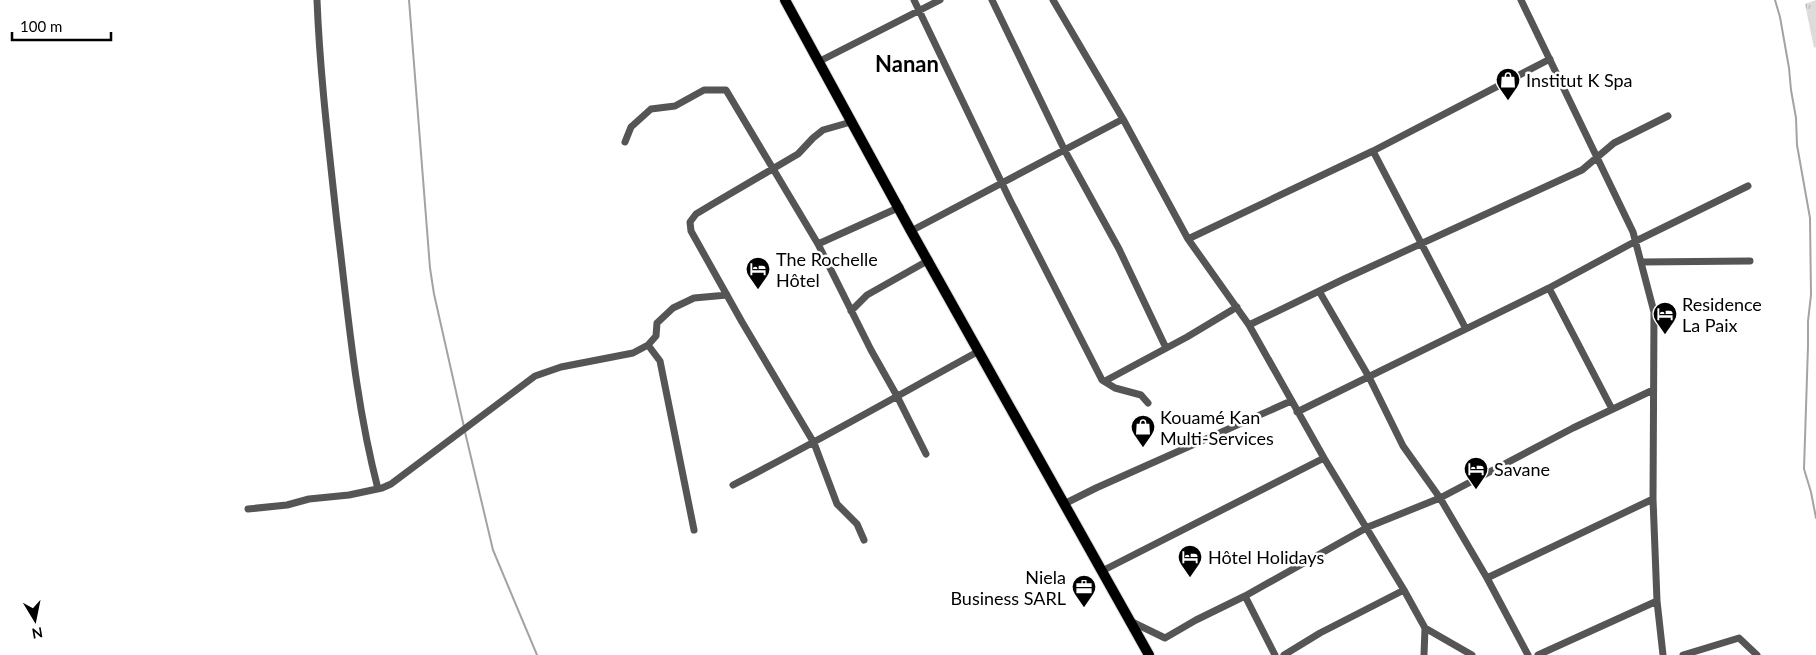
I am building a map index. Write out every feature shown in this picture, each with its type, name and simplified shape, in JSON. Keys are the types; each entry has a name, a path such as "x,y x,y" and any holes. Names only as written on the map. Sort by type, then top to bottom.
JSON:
{"highway":[{"path":"785,0 851,122 900,207 911,231 1149,655"}],"street":[{"path":"316,0 327,143 355,379 366,443 378,489"},
{"path":"914,0 1043,266 1102,380 1115,388 1141,395 1148,403"},
{"path":"818,62 940,0"},
{"path":"992,0 1065,151 1119,249 1166,348"},
{"path":"1053,0 1122,119 1188,239 1249,325 1297,412 1404,590 1425,628 1424,655"},
{"path":"1521,0 1633,232 1654,312 1653,499 1658,601 1663,655"},
{"path":"1188,239 1373,151 1550,59"},
{"path":"625,142 631,127 651,109 675,106 704,90 726,90 818,244 926,454"},
{"path":"1249,325 1582,170 1614,143 1668,116"},
{"path":"911,231 1002,182 1065,151 1122,119"},
{"path":"851,122 823,130 798,154 696,214 690,222 691,231 814,443 837,504 857,524 864,540"},
{"path":"1373,151 1466,329"},
{"path":"1297,412 1549,288 1636,241 1748,186"},
{"path":"818,244 900,207"},
{"path":"851,311 867,295 928,260"},
{"path":"1642,262 1750,261"},
{"path":"1549,288 1612,409"},
{"path":"1319,291 1369,377 1403,446 1440,498 1487,578 1528,655"},
{"path":"248,509 287,505 309,499 349,495 378,489 391,484 535,376 561,367 633,354 648,345 656,336 657,323 673,308 694,298 727,295"},
{"path":"1104,381 1166,348 1236,306"},
{"path":"648,345 660,361 694,530"},
{"path":"733,485 814,443 979,351"},
{"path":"1129,621 1165,638 1368,528 1440,498 1612,409 1653,390"},
{"path":"1064,504 1291,400"},
{"path":"1102,571 1324,458"},
{"path":"1487,578 1653,499"},
{"path":"1284,655 1320,633 1404,590"},
{"path":"1245,596 1275,655"},
{"path":"1538,655 1658,601"},
{"path":"1425,628 1472,655"},
{"path":"1683,655 1739,638 1757,655"}],"green space":[{"path":"1816,0 1816,47 1814,48 1805,4"}],"waterway":[{"path":"409,0 430,268 434,294 464,427"},
{"path":"1775,0 1789,68 1796,118 1797,145 1810,218 1811,295 1808,321 1804,469 1816,518"},
{"path":"465,432 493,550 537,655"}],"place":[{"name":"Institut K Spa","path":"1508,101"},
{"name":"The Rochelle Hôtel","path":"758,290"},
{"name":"Residence La Paix","path":"1665,335"},
{"name":"Kouamé Kan Multi-Services","path":"1143,448"},
{"name":"Savane","path":"1476,490"},
{"name":"Hôtel Holidays","path":"1190,578"},
{"name":"Niela Business SARL","path":"1084,608"}],"district":[{"name":"Nanan","path":"907,63"}]}
